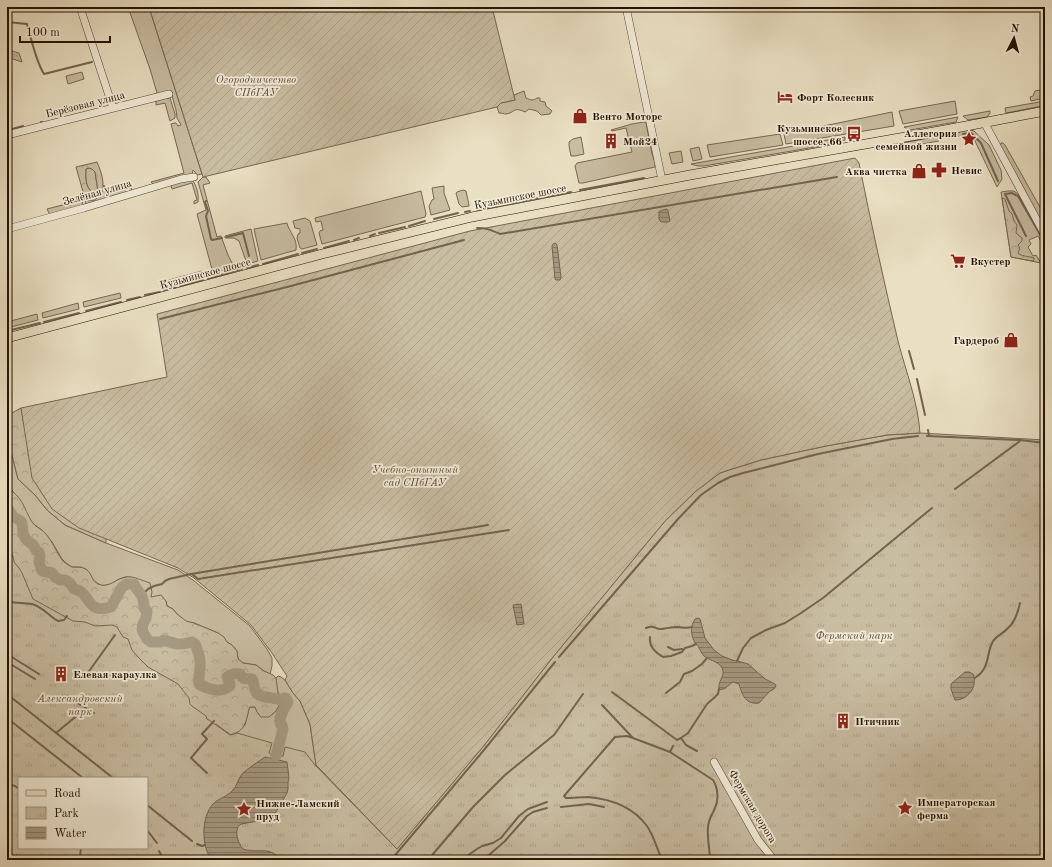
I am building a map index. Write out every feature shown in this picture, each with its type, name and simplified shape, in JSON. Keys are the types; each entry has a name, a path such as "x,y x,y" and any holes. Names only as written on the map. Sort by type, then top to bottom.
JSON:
{"main road":[{"name":"Кузьминское шоссе","path":"7,338 431,226 472,217 662,180 1045,111"}],"street":[{"path":"80,7 113,108"},
{"path":"626,7 662,180"},
{"name":"Берёзовая улица","path":"7,134 169,94"},
{"path":"984,122 1045,235"},
{"name":"Зелёная улица","path":"7,229 194,177"},
{"name":"Фермская дорога","path":"714,762 758,840 774,860"}],"green space":[{"path":"128,7 149,7 202,174 197,175 193,170 192,175 154,185 151,182 184,173 171,124 176,123 178,126 181,125 177,118 171,92 152,96 157,93"},
{"name":"Огородничество СПбГАУ","path":"149,7 492,7 515,100 501,103 497,107 203,177"},
{"path":"7,43 9,50 19,53 22,62 7,57"},
{"path":"82,72 84,79 68,84 66,76"},
{"path":"1045,89 1045,98 1031,101 1030,97 1033,96 1035,91"},
{"path":"524,91 526,98 534,100 540,98 540,101 545,102 546,106 552,111 550,114 541,115 537,111 529,109 525,112 516,110 506,114 499,113 497,107 501,103 515,100 514,95"},
{"path":"170,98 175,114 175,118 170,121 165,103 156,105 156,101"},
{"path":"955,101 957,114 903,124 899,111"},
{"path":"1045,101 1045,104 1042,106 1006,113 1005,108"},
{"path":"990,111 987,117 968,120 963,116"},
{"path":"892,112 894,126 786,144 784,134"},
{"path":"958,117 956,122 910,130 904,127"},
{"path":"644,122 646,123 655,167 579,183 575,166 577,163 632,152 626,128 611,130"},
{"path":"971,130 989,145 1001,170 1002,179 997,187 974,139 966,136 953,137 961,131"},
{"path":"780,134 783,145 710,157 707,145"},
{"path":"581,137 584,154 571,156 569,142 573,139"},
{"path":"845,137 845,140 827,145 704,166 691,164"},
{"path":"934,137 939,141 888,150 892,145"},
{"path":"1001,143 1005,145 1045,216 1045,228 1000,145"},
{"path":"699,147 702,159 693,161 690,149"},
{"path":"681,151 683,162 672,164 669,153"},
{"name":"Учебно-опытный сад СПбГАУ","path":"855,158 859,163 898,341 917,410 920,433 887,435 761,460 720,473 696,491 665,521 553,657 482,748 397,849 316,765 310,724 300,701 285,680 287,676 251,625 194,578 178,568 79,528 52,509 32,478 21,408 167,377 157,314 470,231"},
{"path":"97,162 102,177 103,188 102,192 100,193 98,191 95,172 89,168 86,169 88,187 97,198 90,201 85,199 76,167"},
{"path":"89,168 95,172 98,191 103,190 104,185 106,194 131,187 132,192 86,205 85,199 89,201 96,195 90,190 87,184 86,169"},
{"path":"203,177 206,177 210,183 203,185 217,237 221,236 232,263 238,266 213,273 197,214 206,210 198,182"},
{"path":"192,180 194,182 198,197 198,202 194,204 194,201 197,200 192,183 172,189 171,186 172,184"},
{"path":"444,186 444,193 450,210 431,215 429,206 434,199 432,188"},
{"path":"463,190 466,191 469,206 462,207 459,204 456,193"},
{"path":"421,191 426,214 425,217 322,244 319,233 323,230 321,221 316,222 315,218"},
{"path":"1014,191 1019,195 1045,241 1045,248 1038,236 1029,240 1031,244 1028,247 1033,256 1036,255 1041,263 1011,257 1001,192"},
{"path":"1002,198 1005,199 1009,211 1017,225 1016,233 1022,238 1022,241 1018,245 1020,248 1018,253 1023,256 1034,258 1033,261 1011,257"},
{"path":"82,200 83,205 50,215 47,209"},
{"path":"305,218 310,221 317,245 302,249 300,248 297,238 298,234 300,233 300,229 295,228 293,221"},
{"path":"287,223 296,242 296,250 261,260 254,229"},
{"path":"251,229 258,261 247,264 239,241 234,238 225,238 225,236"},
{"path":"202,271 203,276 171,284 169,280"},
{"path":"120,293 121,298 84,307 83,302"},
{"path":"78,303 79,309 43,318 42,313"},
{"path":"37,314 38,320 7,328 7,322"},
{"path":"21,408 34,476 106,536 106,543 65,525 47,510 35,495 18,479 10,447 7,446 7,418 10,414"},
{"name":"Фермский парк","path":"920,433 1045,440 1045,860 778,860 770,852 771,860 7,860 7,551 13,556 14,562 22,573 33,599 73,621 85,622 95,626 112,625 117,627 123,637 128,639 132,650 148,667 178,684 189,698 192,706 206,716 207,719 230,735 237,733 272,743 269,753 272,755 283,756 285,747 305,752 315,765 397,849 482,748 553,657 665,521 696,491 720,473 761,460 887,435"},
{"path":"7,446 10,447 18,479 35,495 47,510 65,525 106,543 178,570 193,580 250,626 272,658 270,674 256,665 243,663 238,659 237,651 232,645 218,633 194,623 186,622 173,609 167,606 166,601 150,598 131,577 125,577 111,584 102,586 94,581 87,570 81,567 72,567 66,563 42,530 32,523 12,490 7,488"},
{"name":"Александровский парк","path":"7,488 20,499 32,522 46,534 62,560 67,564 72,567 85,569 98,584 102,585 106,585 127,577 136,578 150,583 152,592 151,597 161,595 166,601 167,606 173,609 186,621 218,633 224,637 227,642 237,651 238,659 243,663 256,665 273,675 276,678 281,702 276,711 269,717 261,717 255,707 250,707 246,722 242,728 231,735 216,724 148,777 7,691"},
{"path":"278,676 285,680 300,701 310,724 316,765 397,849 290,860 280,757 202,766 245,725 250,707 255,707 259,715 273,714 279,705 276,684 276,678"}],"water":[{"path":"667,209 670,221 661,222 659,219 659,212"},
{"path":"555,243 557,245 561,277 560,280 555,279 552,246"},
{"path":"521,604 524,624 517,625 513,605"},
{"path":"695,619 700,619 705,638 714,650 722,656 748,664 765,679 775,684 776,686 774,689 770,691 759,703 748,701 743,695 739,684 733,682 725,688 719,689 719,684 723,673 722,668 704,656 695,643 693,637 692,625"},
{"path":"965,672 973,674 973,688 964,698 955,700 951,689 951,684"},
{"name":"Нижне-Ламский пруд","path":"265,757 287,762 289,778 287,793 276,812 270,818 241,824 237,829 237,836 243,849 268,851 277,855 281,860 212,860 208,854 204,840 206,816 209,810 215,802 236,787 242,774"}],"waterway":[{"path":"7,22 27,24 36,57 44,74 92,62"},
{"path":"7,122 9,130"},
{"path":"9,130 23,126"},
{"path":"963,134 971,133 981,143 998,181"},
{"path":"477,228 484,228 500,234 837,177"},
{"path":"580,190 644,178"},
{"path":"477,210 571,192"},
{"path":"1026,236 1005,194 1012,193 1018,196 1042,238"},
{"path":"206,201 208,211 206,216 211,239 222,238"},
{"path":"465,212 470,211"},
{"path":"434,219 458,213"},
{"path":"409,226 425,221"},
{"path":"379,233 405,227"},
{"path":"227,237 243,233 249,256"},
{"path":"370,236 375,234"},
{"path":"354,240 359,238"},
{"path":"160,319 464,240"},
{"path":"324,248 349,241"},
{"path":"302,253 317,249"},
{"path":"263,264 298,254"},
{"path":"247,268 258,265"},
{"path":"208,279 242,269"},
{"path":"180,286 203,280"},
{"path":"145,295 160,292"},
{"path":"127,300 140,297"},
{"path":"86,311 121,302"},
{"path":"44,322 79,313"},
{"path":"7,331 40,323"},
{"path":"909,351 914,369"},
{"path":"917,379 925,415"},
{"path":"928,430 929,436"},
{"path":"559,657 678,519 701,495 718,483 743,473 818,454 892,439 918,436"},
{"path":"927,436 1020,440 1045,443"},
{"path":"955,489 1020,441"},
{"path":"7,507 14,518 18,519 22,523 23,533 26,539 39,552 39,562 42,571 52,573 60,580 65,580 70,583 74,589 84,594 93,606 103,609 111,607 122,587 127,584 134,584 142,597 144,608 147,611 142,629 147,639 151,642 160,642 164,640 178,644 192,642 195,644 200,661 199,684 212,689 222,690 230,686 227,677 233,674 240,674 244,678 252,679 256,692 261,696 281,700 286,698 288,702 280,717 280,723 283,729 276,756"},
{"path":"737,661 743,648 751,638 766,630 785,623 823,598 932,508"},
{"path":"140,592 145,592 148,589 162,584 169,579 191,574 488,525"},
{"path":"192,574 198,579 509,530"},
{"path":"7,601 36,605 58,621 64,620 67,616"},
{"path":"975,678 980,674 987,662 993,641 1013,623 1020,603"},
{"path":"646,628 653,627 660,629 692,627"},
{"path":"87,674 115,635"},
{"path":"650,637 650,644 653,649 663,657 682,652 685,648 696,644"},
{"path":"668,647 674,650 682,649"},
{"path":"7,654 39,674"},
{"path":"666,693 680,682 684,674 692,671 702,664 707,658"},
{"path":"7,662 35,679"},
{"path":"391,860 484,750 555,662"},
{"path":"612,692 677,740 688,733 707,704 718,694 719,689"},
{"path":"7,694 112,777"},
{"path":"428,860 473,807 505,775 554,735 583,694"},
{"path":"74,701 94,713"},
{"path":"602,705 633,738"},
{"path":"56,733 86,708"},
{"path":"7,718 82,777"},
{"path":"207,773 191,758 207,739 202,734 214,721"},
{"path":"662,860 654,838 647,826 641,819 628,809 613,802 597,798 566,798 564,796 615,737 627,736 670,752 713,780 716,786 717,797 716,805 708,825 710,860"},
{"path":"681,738 686,745 697,751"},
{"path":"670,752 673,746"},
{"path":"7,784 18,788"},
{"path":"461,860 482,846 493,843 501,838 519,816 528,809 547,802"},
{"path":"561,807 589,804 604,807"},
{"path":"148,806 192,841"},
{"path":"479,860 489,855 505,841 527,816 533,812 547,808"},
{"path":"148,831 157,843"},
{"path":"197,844 202,846 205,845"},
{"path":"78,860 81,849"},
{"path":"159,851 164,860"}],"place":[{"name":"Форт Колесник","path":"785,97"},
{"name":"Венто Моторс","path":"580,116"},
{"name":"Кузьминское шоссе, 66","path":"854,134"},
{"name":"Аллегория семейной жизни","path":"969,139"},
{"name":"Мой24","path":"611,141"},
{"name":"Невис","path":"939,170"},
{"name":"Аква чистка","path":"919,171"},
{"name":"Вкустер","path":"958,261"},
{"name":"Гардероб","path":"1011,340"},
{"name":"Елевая караулка","path":"61,674"},
{"name":"Птичник","path":"843,721"},
{"name":"Императорская ферма","path":"905,808"},
{"name":"Нижне-Ламский пруд","path":"244,809"}]}
